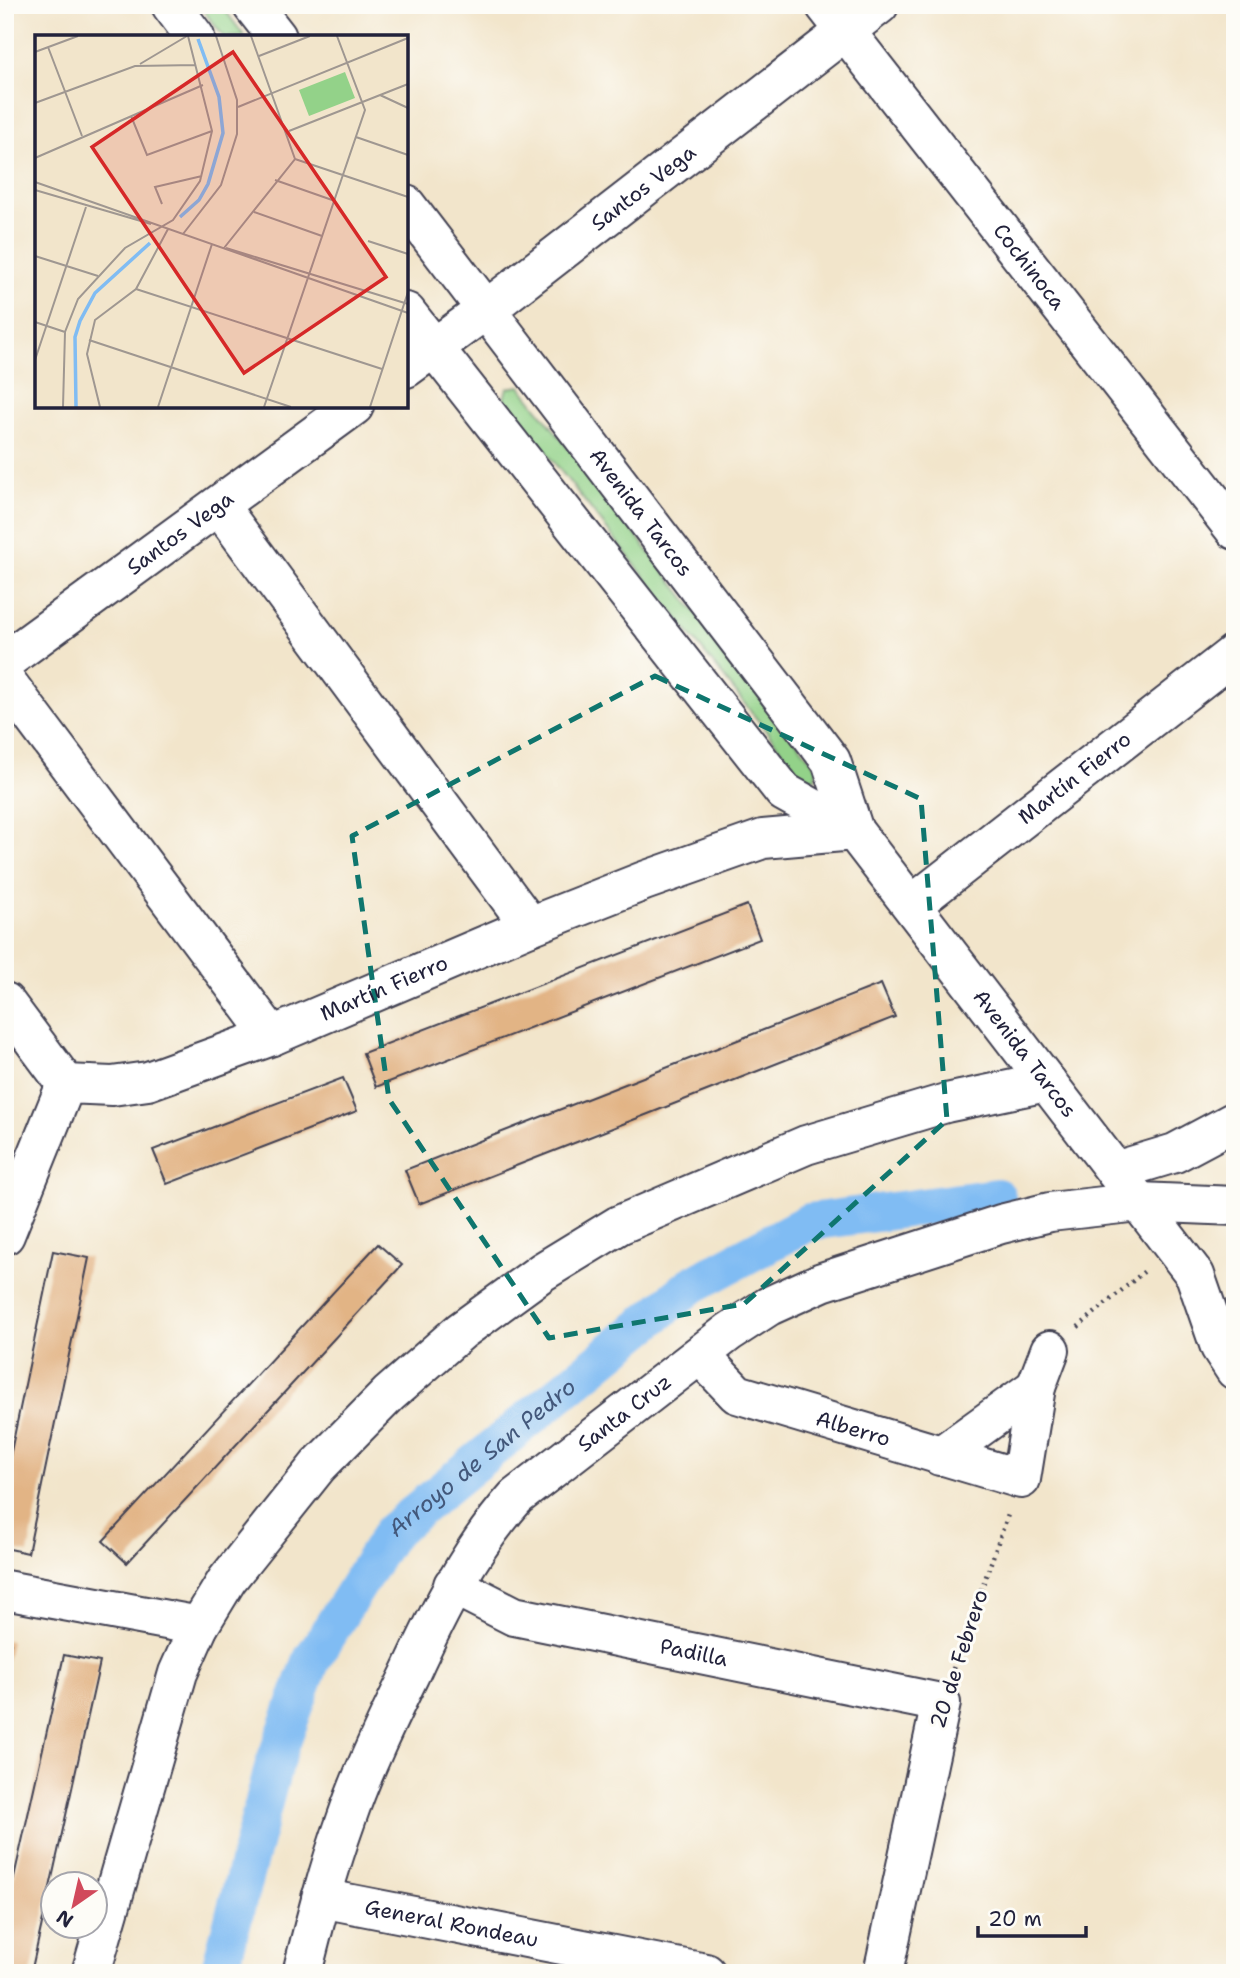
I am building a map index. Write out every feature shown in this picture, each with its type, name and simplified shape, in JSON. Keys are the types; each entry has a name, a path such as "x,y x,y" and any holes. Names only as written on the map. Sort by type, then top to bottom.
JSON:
{"street":[{"path":"171,5 194,35"},
{"path":"252,5 275,35"},
{"name":"Santos Vega","path":"419,358 487,309 835,18 879,5"},
{"name":"Cochinoca","path":"835,18 1235,530"},
{"name":"Avenida Tarcos","path":"408,208 831,761 854,831 913,904 1185,1261 1220,1347 1235,1370"},
{"name":"Avenida Tarcos","path":"408,319 419,358 784,792 854,831"},
{"name":"Santos Vega","path":"5,661 351,408"},
{"path":"219,506 530,926"},
{"name":"Martín Fierro","path":"913,904 1235,653"},
{"path":"5,680 272,1036"},
{"name":"Martín Fierro","path":"66,1084 112,1086 148,1081 272,1036 530,926 644,881 763,839 854,831"},
{"path":"5,1002 66,1084 5,1235"},
{"path":"91,1973 178,1673 199,1626 227,1580 318,1466 389,1394 461,1331 542,1272 620,1225 806,1145 946,1103 1047,1082"},
{"path":"1115,1171 1175,1153 1235,1121"},
{"name":"Santa Cruz","path":"302,1973 346,1817 417,1657 453,1585 492,1524 516,1497 729,1332 769,1306 822,1282 1001,1224 1050,1212 1139,1202 1235,1206"},
{"name":"Avenida Tarcos","path":"1185,1261 1235,1295"},
{"path":"1021,1479 1036,1387 1050,1350"},
{"name":"Alberro","path":"699,1355 737,1394 1021,1479"},
{"path":"940,1456 1036,1387"},
{"name":"Padilla","path":"453,1585 513,1616 941,1703"},
{"path":"5,1590 199,1626"},
{"name":"20 de Febrero","path":"883,1973 941,1703"},
{"name":"General Rondeau","path":"321,1898 706,1973"}],"path":[{"path":"1050,1350 1185,1261"},
{"name":"20 de Febrero","path":"941,1703 1021,1479"}],"highlighted area":[{"path":"655,676 921,799 947,1120 744,1304 549,1338 389,1099 352,836"}],"green space":[{"path":"199,5 221,5 244,35 222,35"},
{"path":"520,386 817,768 815,779 801,775 504,399 507,388"}],"building":[{"path":"747,905 760,939 376,1087 363,1053"},
{"path":"881,984 895,1017 419,1204 405,1170"},
{"path":"343,1078 357,1111 167,1184 153,1150"},
{"path":"378,1244 402,1265 127,1563 103,1541"},
{"path":"53,1251 89,1258 28,1553 5,1548 5,1480"},
{"path":"5,1640 11,1641 6,1663 5,1663"},
{"path":"64,1655 100,1662 54,1870 38,1870 38,1940 31,1973 5,1973 5,1917"}],"waterway":[{"name":"Arroyo de San Pedro","path":"219,1973 274,1764 312,1659 391,1532 692,1285 809,1222 997,1197"}]}
